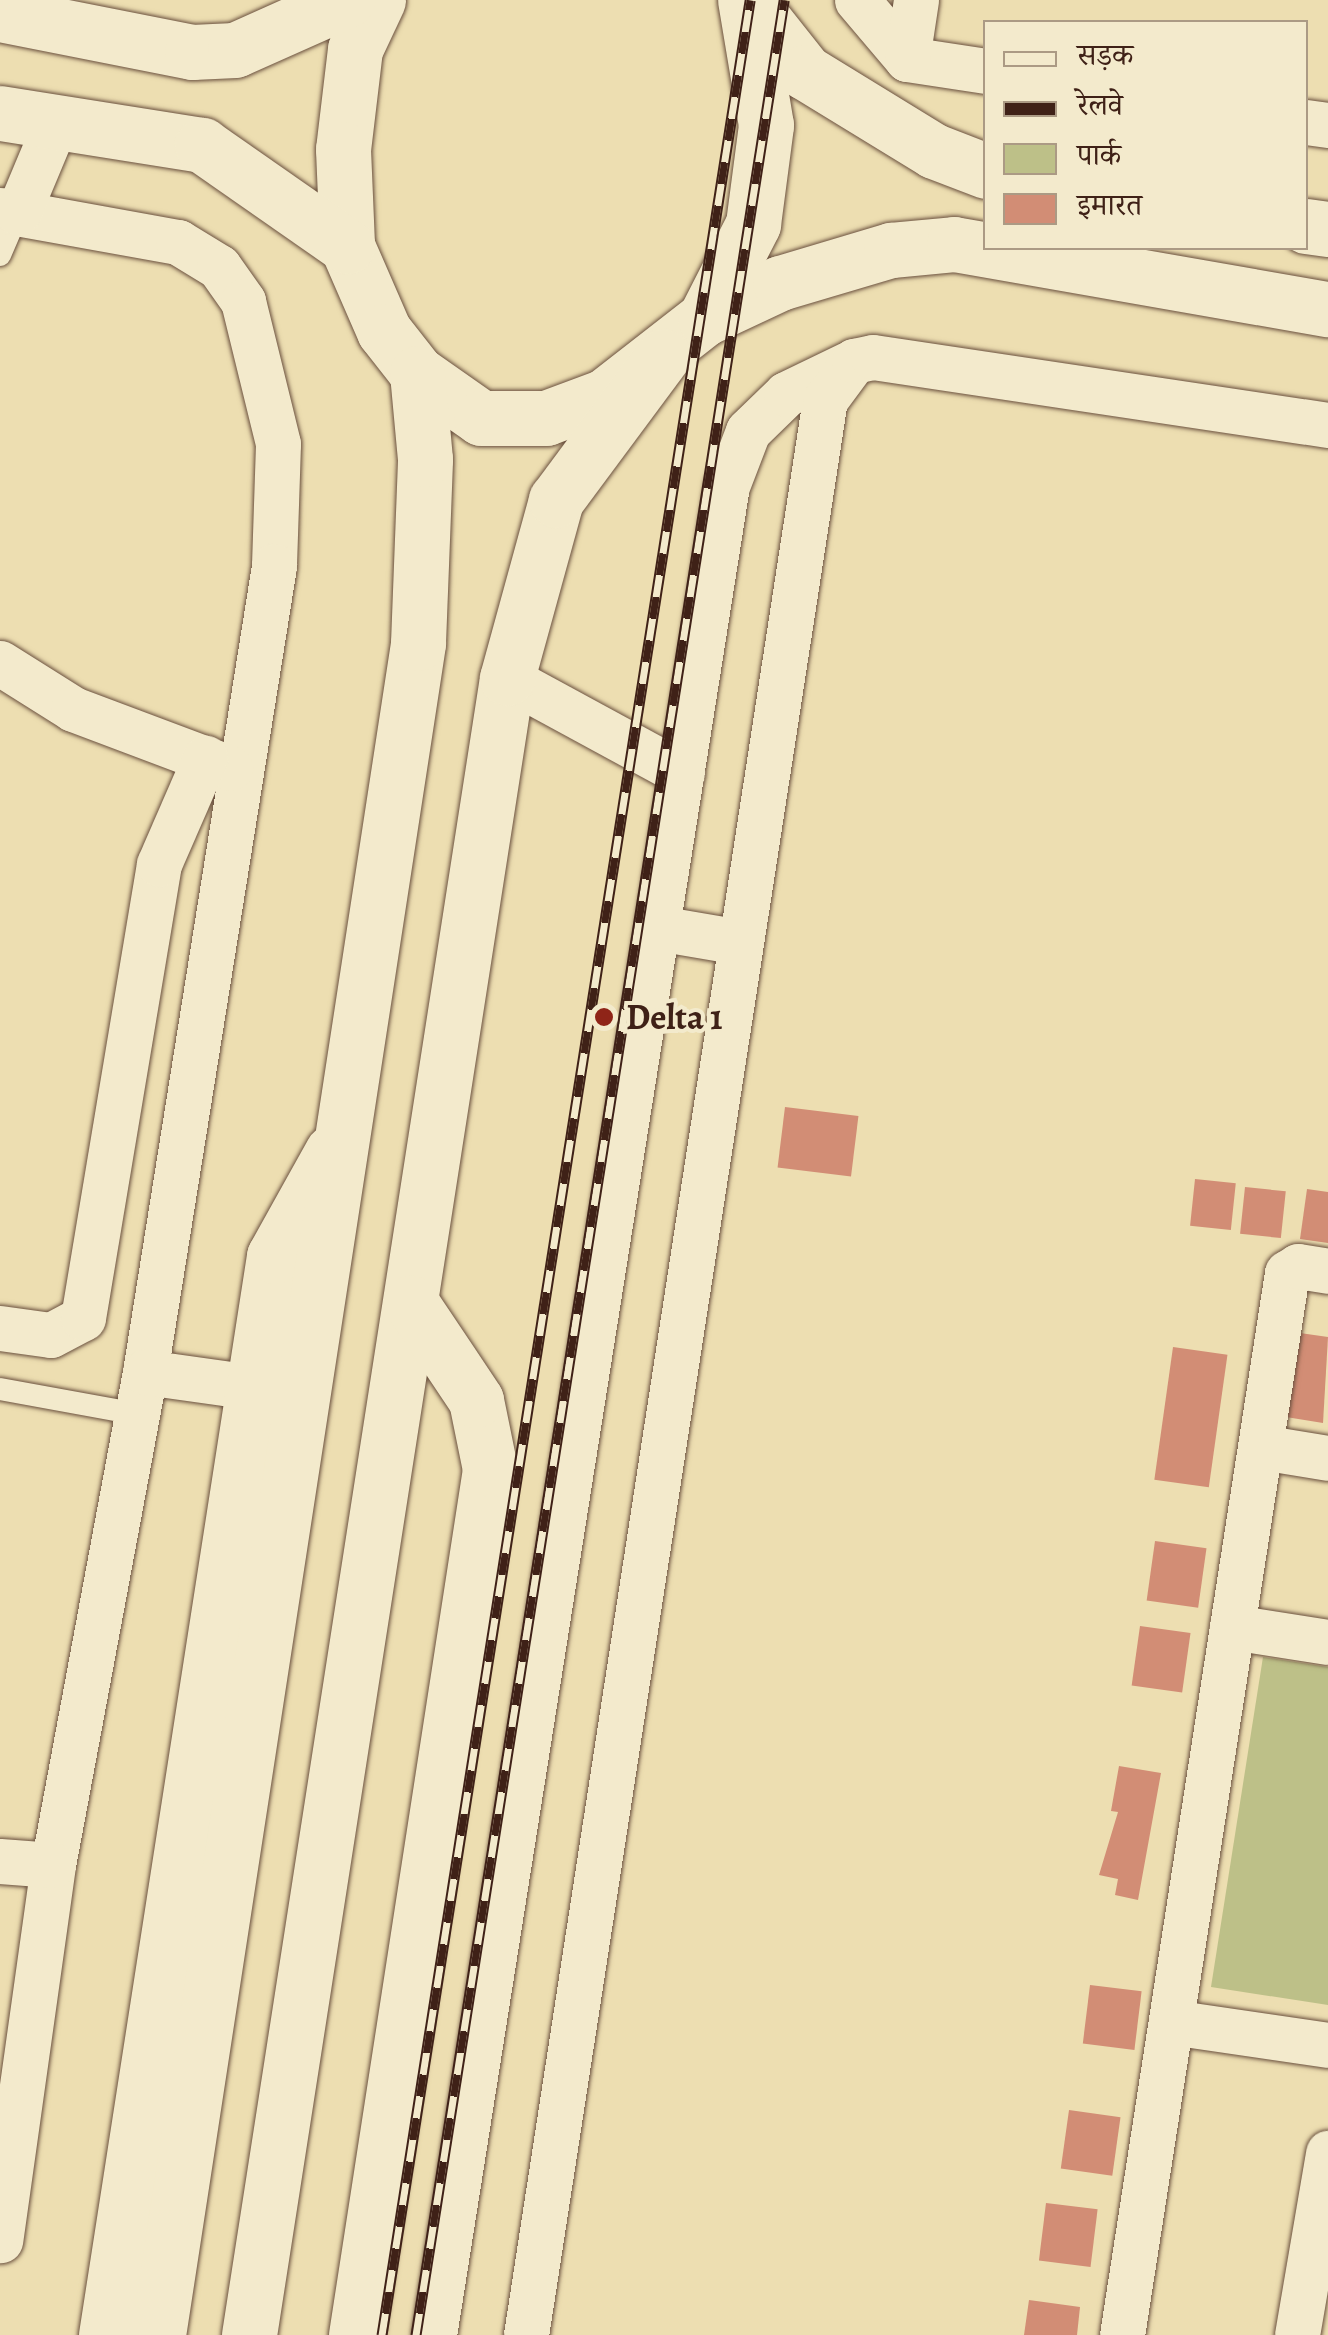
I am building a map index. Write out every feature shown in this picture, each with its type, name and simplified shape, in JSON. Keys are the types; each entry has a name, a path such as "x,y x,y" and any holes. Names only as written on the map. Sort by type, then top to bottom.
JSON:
{"street":[{"path":"29,12 192,52 235,50 347,0"},
{"path":"378,0 355,49 344,149 347,246 384,331 417,373 480,418 546,418 605,396 663,356 706,318 891,250 954,244 983,249"},
{"path":"746,0 804,72 934,151 983,170"},
{"path":"706,318 754,224 764,142 746,0"},
{"path":"857,0 906,59 983,72"},
{"path":"906,59 916,0"},
{"path":"0,113 202,145 347,246"},
{"path":"0,2240 54,1864 141,1393 223,765 274,566 278,444 243,302 219,267 178,242 9,212 56,122"},
{"path":"989,250 1328,309"},
{"path":"250,2335 507,678 556,500 663,356"},
{"path":"434,2335 727,486 748,431 786,394 854,361 1328,425"},
{"path":"526,2335 825,400 854,361"},
{"path":"158,2335 418,642 425,459 417,373"},
{"path":"0,662 73,709 223,765"},
{"path":"507,678 682,773"},
{"path":"0,1328 51,1336 83,1318 159,864 223,765"},
{"path":"658,928 740,942"},
{"path":"106,2335 274,1256 342,1136"},
{"path":"1122,2335 1287,1274 1298,1266 1328,1271"},
{"path":"356,2335 490,1469 476,1400 411,1303"},
{"path":"141,1393 252,1387"},
{"path":"1260,1447 1328,1458"},
{"path":"1232,1627 1328,1642"},
{"path":"0,1861 54,1864"},
{"path":"1171,2022 1328,2046"},
{"path":"1297,2335 1328,2154"}],"lane":[{"path":"0,255 9,212"},
{"path":"0,1389 141,1393"}],"green space":[{"path":"1263,1657 1328,1667 1328,2005 1211,1987"}],"building":[{"path":"785,1107 858,1116 851,1177 778,1168"},
{"path":"1195,1179 1236,1183 1231,1230 1190,1226"},
{"path":"1245,1187 1286,1191 1281,1238 1240,1234"},
{"path":"1307,1189 1328,1192 1328,1243 1300,1239"},
{"path":"1300,1333 1328,1337 1323,1423 1286,1417"},
{"path":"1173,1347 1227,1355 1209,1487 1154,1480"},
{"path":"1155,1541 1206,1548 1198,1608 1147,1600"},
{"path":"1140,1626 1191,1633 1182,1693 1132,1685"},
{"path":"1119,1766 1161,1773 1138,1900 1115,1895 1118,1879 1099,1875 1118,1812 1111,1811"},
{"path":"1090,1985 1142,1991 1134,2050 1083,2044"},
{"path":"1069,2110 1120,2117 1112,2176 1061,2168"},
{"path":"1046,2203 1098,2209 1091,2267 1039,2261"},
{"path":"1029,2300 1080,2307 1077,2335 1024,2335"}],"railway":[{"path":"382,2335 750,0"},
{"path":"416,2335 784,0"}],"place":[{"name":"Delta 1","path":"604,1017"}]}
